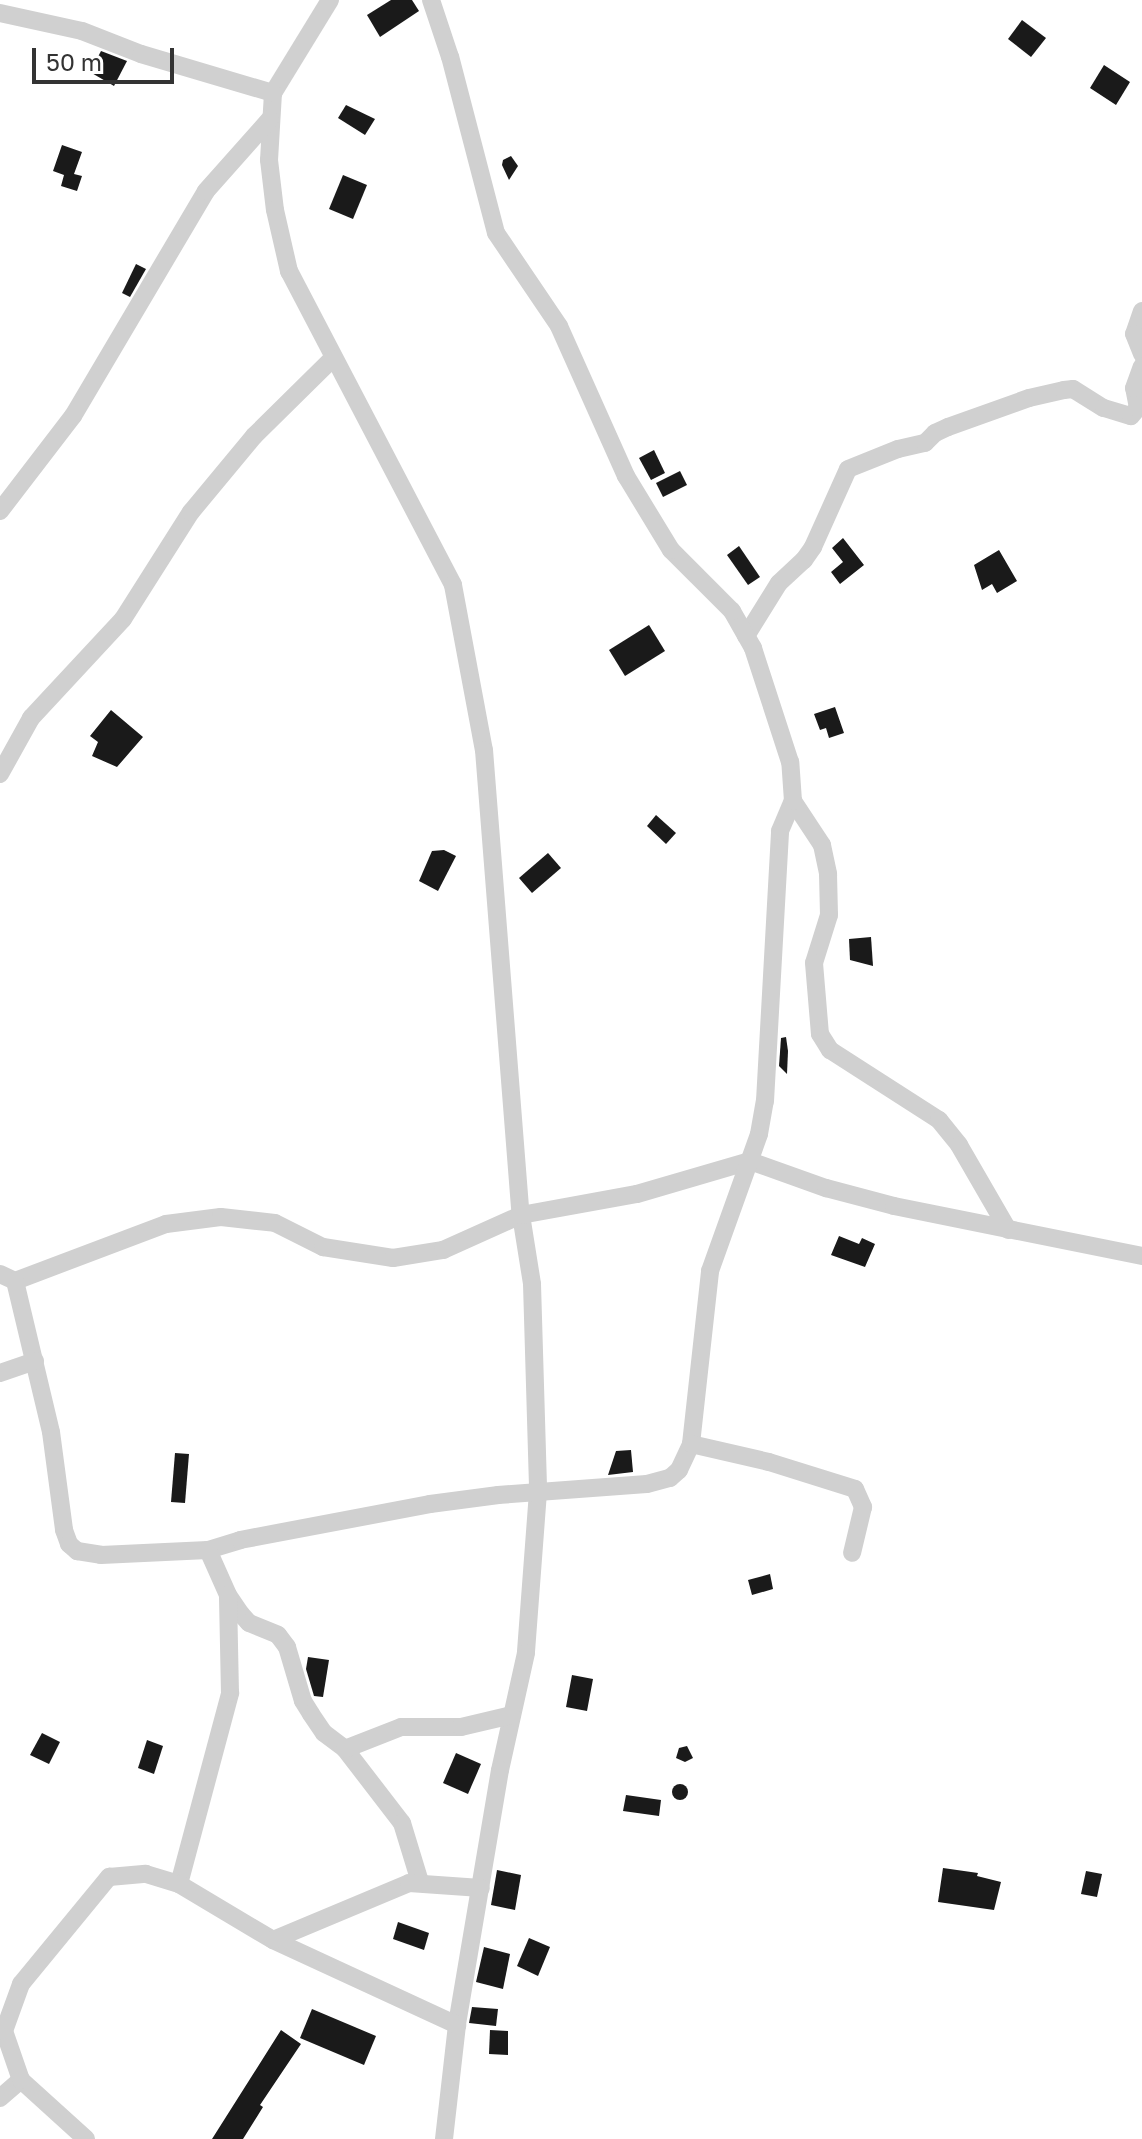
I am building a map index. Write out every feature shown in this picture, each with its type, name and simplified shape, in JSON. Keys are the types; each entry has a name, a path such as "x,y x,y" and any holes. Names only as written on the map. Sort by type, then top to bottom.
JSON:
{"street":[{"path":"330,0 273,93 269,160 281,243 289,271 332,359 453,585 484,750 521,1215 532,1284 538,1492 526,1653 512,1715 457,2025 444,2139"},
{"path":"431,0 454,72 496,233 559,326 626,476 671,550 732,611 746,636 779,719 790,762 793,801 780,831 765,1101 750,1161 719,1237 710,1271 691,1444 679,1470 670,1478 647,1484 430,1504 208,1550 101,1555 77,1551 69,1544 35,1361 8,1278 132,1236 195,1219 249,1217 275,1223 323,1247 393,1258 443,1250 521,1215 637,1194 750,1161 856,1197 1142,1256"},
{"path":"0,13 82,31 141,54 273,93"},
{"path":"0,511 33,472 73,416 206,191 270,119"},
{"path":"1142,311 1134,334 1142,354"},
{"path":"0,774 31,718 123,619 191,512 254,436 332,359"},
{"path":"746,636 779,583 813,547 848,469 898,449 925,443 935,433 948,427 1055,391 1073,389 1104,408 1131,416 1138,408 1134,388 1142,366"},
{"path":"793,801 822,845 828,874 829,915 814,963 820,1034 830,1050 939,1120 959,1145 1008,1230"},
{"path":"0,1373 35,1361"},
{"path":"691,1444 769,1462 855,1489 863,1507 852,1553"},
{"path":"208,1550 228,1595 249,1623 278,1635 294,1664 303,1701 324,1733 345,1749 402,1823 420,1882"},
{"path":"179,1884 198,1823 230,1693 228,1595"},
{"path":"345,1749 401,1727 461,1727 512,1715"},
{"path":"86,2139 21,2080 4,2031 21,1984 109,1877 146,1874 179,1884 273,1940 457,2025"},
{"path":"273,1940 392,1888 420,1882 481,1888"},
{"path":"0,2098 21,2080"}],"building":[{"path":"391,0 412,0 419,11 380,37 367,15"},
{"path":"1022,20 1046,38 1031,57 1008,39"},
{"path":"101,51 127,61 114,86 90,72"},
{"path":"1104,65 1130,82 1116,105 1090,88"},
{"path":"346,105 375,119 365,135 338,118"},
{"path":"62,145 82,152 74,174 82,176 77,191 61,186 64,175 53,171"},
{"path":"511,156 518,166 509,180 502,165 503,160"},
{"path":"343,175 367,185 353,219 329,209"},
{"path":"136,264 146,269 130,297 122,293"},
{"path":"654,450 665,473 651,480 639,458"},
{"path":"680,471 687,485 663,497 656,483"},
{"path":"843,538 864,565 840,584 831,572 843,562 832,548"},
{"path":"739,546 760,577 748,585 727,555"},
{"path":"999,550 1017,581 997,593 992,584 982,590 974,565"},
{"path":"649,625 665,651 625,676 609,650"},
{"path":"835,707 844,733 829,738 826,728 820,730 814,714"},
{"path":"111,710 143,737 117,767 92,756 98,742 90,736"},
{"path":"656,815 676,833 666,844 647,826"},
{"path":"444,850 456,856 438,891 419,881 432,851"},
{"path":"548,853 561,868 532,893 519,878"},
{"path":"871,937 873,966 850,960 849,939"},
{"path":"786,1037 787,1074 779,1066 781,1038"},
{"path":"839,1236 859,1244 862,1238 875,1244 865,1267 831,1255"},
{"path":"631,1450 633,1472 608,1475 616,1451"},
{"path":"175,1453 189,1454 185,1503 171,1502"},
{"path":"770,1574 773,1589 752,1595 748,1580"},
{"path":"308,1657 329,1660 323,1697 314,1696 306,1669"},
{"path":"572,1675 593,1679 587,1711 566,1707"},
{"path":"42,1733 60,1742 49,1764 30,1755"},
{"path":"147,1740 163,1746 154,1774 138,1768"},
{"path":"687,1746 693,1758 685,1762 676,1758 679,1748"},
{"path":"456,1753 481,1764 468,1794 443,1783"},
{"path":"680,1784 686,1786 686,1798 680,1800 674,1798 672,1792 674,1786"},
{"path":"626,1795 661,1800 659,1816 623,1811"},
{"path":"943,1868 978,1873 977,1876 1001,1882 994,1910 938,1902"},
{"path":"497,1870 521,1875 515,1910 491,1905"},
{"path":"1086,1871 1102,1874 1097,1897 1081,1894"},
{"path":"398,1922 429,1933 424,1950 393,1939"},
{"path":"529,1938 550,1947 538,1976 517,1966"},
{"path":"484,1947 510,1954 503,1989 476,1982"},
{"path":"472,2007 498,2009 496,2026 469,2023"},
{"path":"312,2009 376,2036 364,2065 300,2038"},
{"path":"281,2030 301,2044 260,2105 263,2107 243,2139 212,2139"},
{"path":"490,2030 508,2031 508,2055 489,2054"}]}
